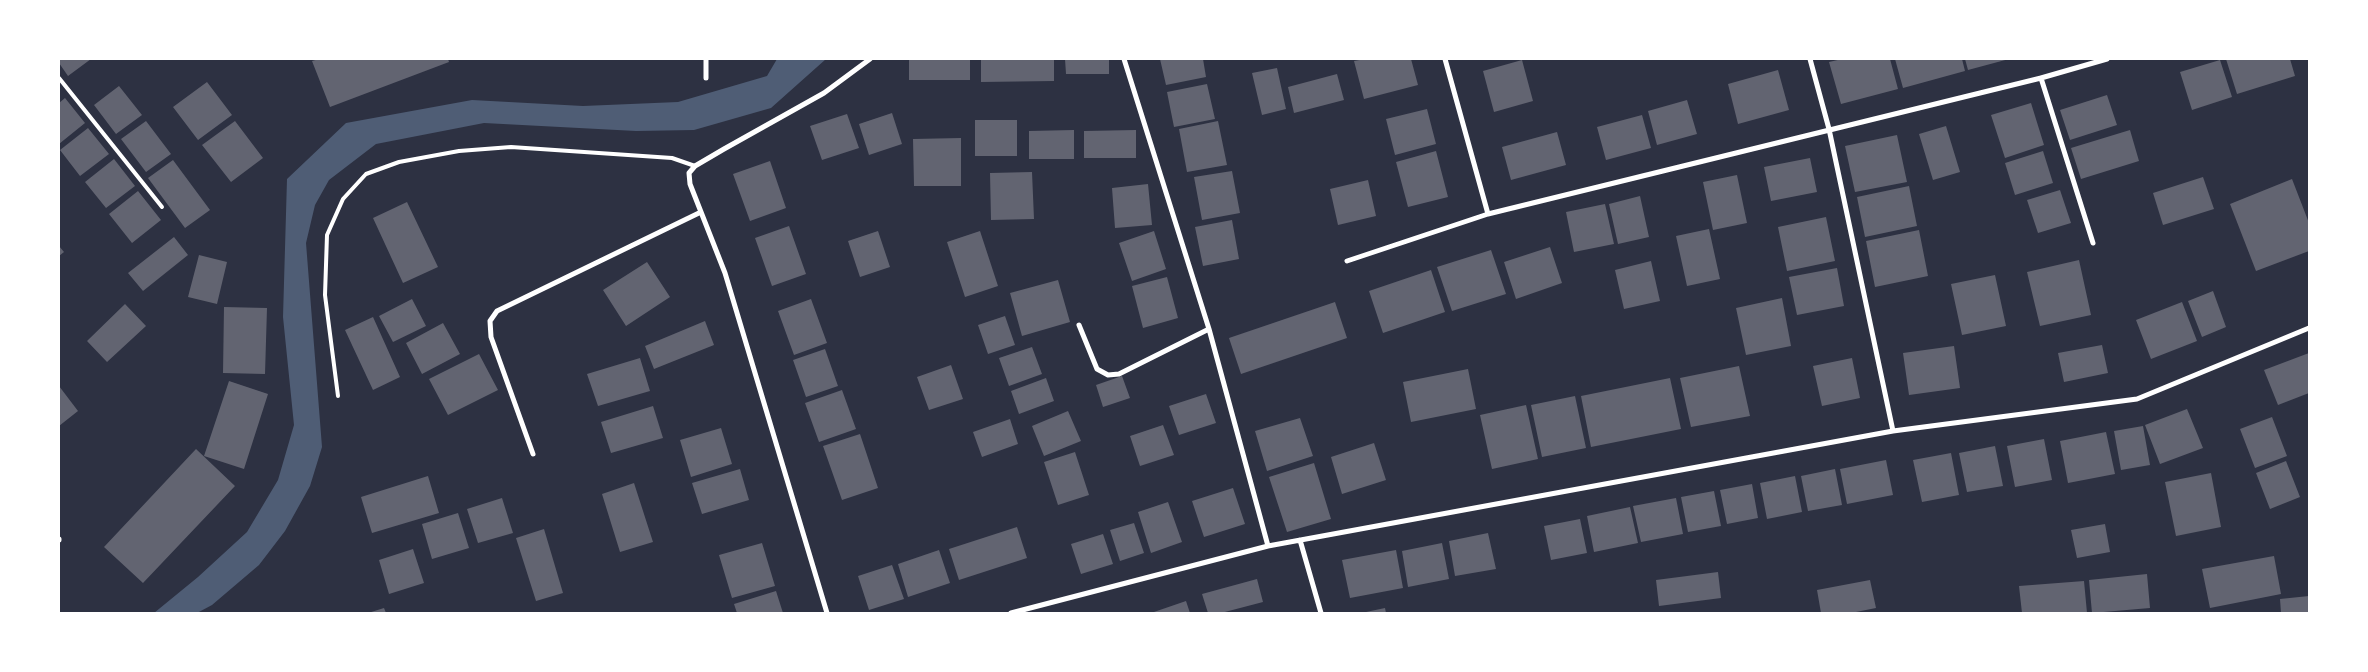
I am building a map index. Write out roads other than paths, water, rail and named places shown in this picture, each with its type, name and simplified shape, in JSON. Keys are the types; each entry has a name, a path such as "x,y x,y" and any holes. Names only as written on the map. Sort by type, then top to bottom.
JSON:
{"street":[{"path":"706,59 706,78"},
{"path":"828,613 725,273 690,184 689,174 695,166 824,93 870,59"},
{"path":"1124,59 1209,329 1268,546"},
{"path":"1445,59 1488,214"},
{"path":"1810,59 1829,129 1893,431"},
{"path":"1347,261 1488,214 2041,78 2107,59"},
{"path":"2041,78 2093,243"},
{"path":"533,454 491,337 490,321 497,311 701,212"},
{"path":"1079,325 1098,369 1108,375 1119,374 1209,329"},
{"path":"1011,613 1268,546 1893,431 2137,399 2309,328"},
{"path":"1300,540 1321,613"}],"lane":[{"path":"59,78 162,207"},
{"path":"338,396 325,295 327,235 343,198 366,174 399,162 459,151 512,147 672,158 695,166"}],"water":[{"path":"777,59 826,59 771,108 694,130 636,131 484,123 376,144 329,180 315,205 306,243 322,447 310,486 285,531 259,565 212,605 197,613 154,613 198,577 247,532 278,480 294,425 283,317 287,179 346,123 472,100 583,106 678,102 767,76"}]}
